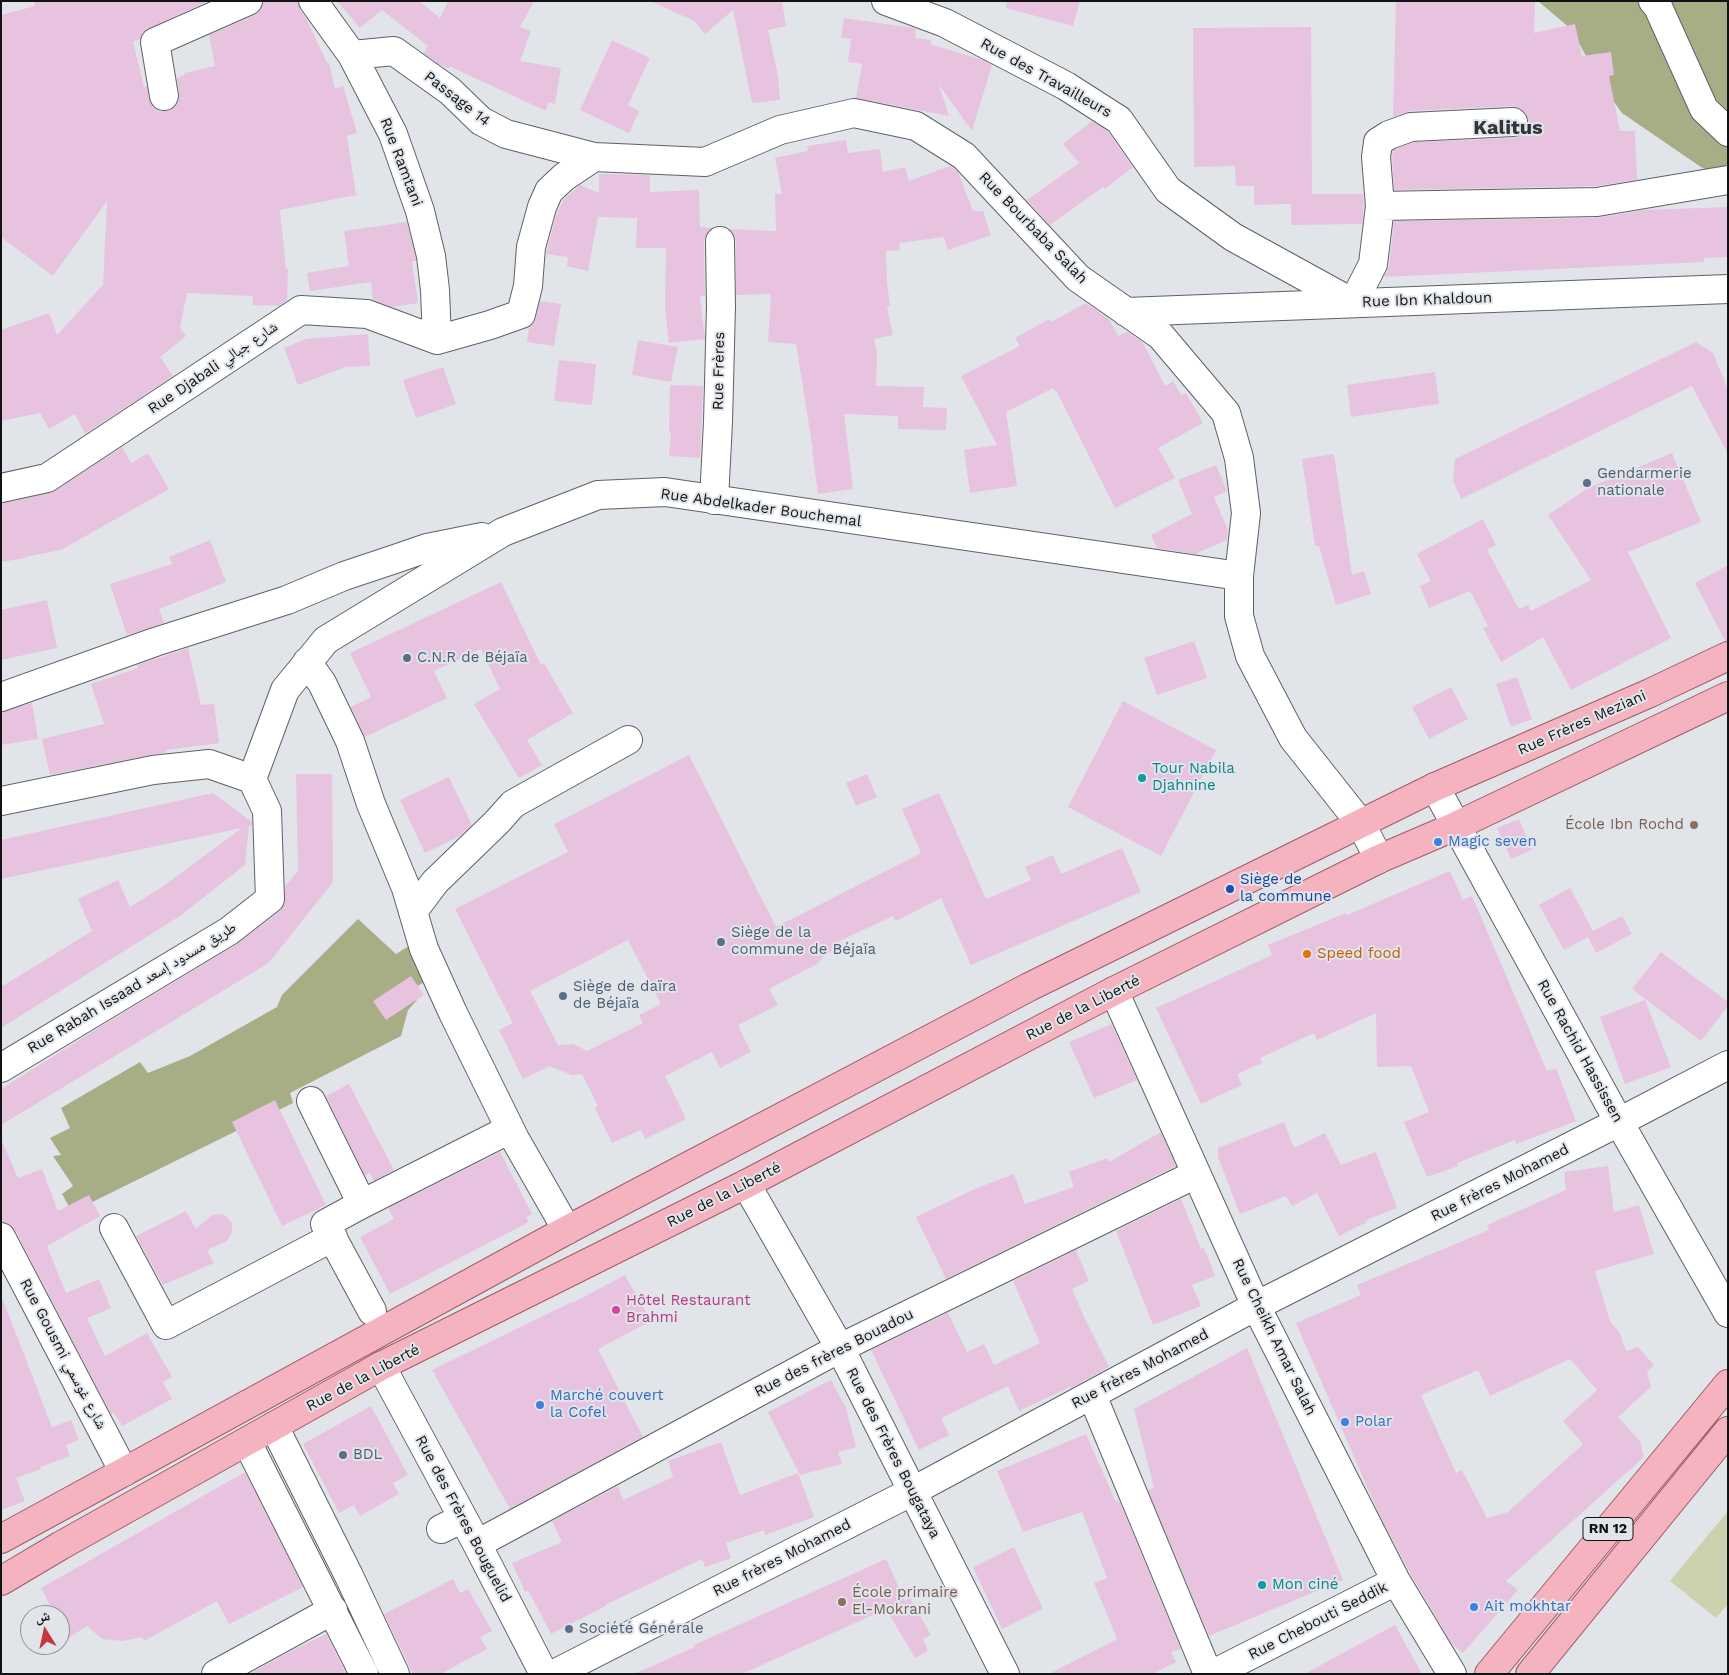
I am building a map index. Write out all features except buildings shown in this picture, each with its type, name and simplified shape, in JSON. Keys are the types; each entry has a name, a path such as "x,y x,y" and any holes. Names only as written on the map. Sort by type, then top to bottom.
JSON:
{"main road":[{"name":"Rue Frères Meziani","path":"1435,787 1650,693 1728,656"},
{"path":"1456,826 1728,696"},
{"name":"Rue de la Liberté","path":"1,1540 567,1230 1029,987 1435,787"},
{"name":"Rue de la Liberté","path":"1,1581 381,1366 746,1184 1114,991 1379,858 1456,826"},
{"name":"RN 12","path":"1488,1674 1728,1384"},
{"name":"RN 12","path":"1530,1674 1728,1431"}],"street":[{"path":"164,96 155,42 248,1"},
{"name":"Rue Ramtani","path":"313,1 352,55 393,134 420,211 431,256 438,340"},
{"name":"Rue des Travailleurs","path":"886,1 945,23 1066,86 1119,120 1168,190 1233,237 1353,303"},
{"path":"1653,1 1658,7 1704,109 1728,132"},
{"name":"Passage 14","path":"352,55 394,51 450,91 481,121 506,134 594,157"},
{"name":"Rue Bourbaba Salah","path":"594,157 705,162 780,130 854,113 916,126 964,156 1078,278 1161,336 1226,413 1239,458 1246,512 1239,576 1239,616 1250,656 1293,738 1360,824 1379,858"},
{"path":"1353,303 1373,264 1380,206 1376,157 1378,142 1389,135 1411,127 1513,122"},
{"path":"438,340 521,314 528,286 530,247 549,191 564,177 594,157"},
{"path":"1380,206 1597,202 1728,180"},
{"name":"Rue Frères","path":"714,500 721,306 720,241"},
{"name":"Rue Ibn Khaldoun","path":"1126,312 1728,289"},
{"name":"Rue Djabali شارع جبالي","path":"1,488 47,478 301,310 366,314 438,340"},
{"name":"Rue Abdelkader Bouchemal","path":"252,779 285,690 326,640 503,532 598,495 665,492 1239,576"},
{"path":"1,697 155,642 287,600 344,576 418,551 503,532"},
{"path":"308,662 322,683 350,741 371,804 414,910 424,948 445,997 510,1129 567,1230"},
{"path":"414,910 435,882 513,804 628,740"},
{"path":"1,801 153,770 209,764 252,779"},
{"name":"Rue Rabah Issaad طريق مسدود إسعد","path":"1,1068 229,931 270,899 267,811 252,779"},
{"name":"Rue Rachid Hassissen","path":"1435,787 1619,1122 1728,1313"},
{"name":"Rue Cheikh Amar Salah","path":"1114,991 1256,1306 1396,1581 1452,1674"},
{"name":"Rue frères Mohamed","path":"554,1674 913,1491 1256,1306 1728,1065"},
{"path":"311,1101 362,1204"},
{"path":"372,1311 325,1224 510,1129"},
{"name":"Rue des frères Bouadou","path":"477,1544 840,1348 1196,1174"},
{"name":"Rue des Frères Bougataya","path":"746,1184 840,1348 1005,1674"},
{"path":"114,1228 166,1325 333,1237"},
{"name":"Rue Gousmi شارع غوسمي","path":"1,1237 124,1472"},
{"name":"Rue des Frères Bouguelid","path":"381,1366 452,1523 477,1544 544,1674"},
{"path":"1092,1394 1208,1674"},
{"path":"274,1426 355,1573 395,1674"},
{"path":"246,1442 364,1674"},
{"name":"Rue Chebouti Seddik","path":"1213,1674 1396,1581"},
{"path":"216,1674 332,1610"}],"green space":[{"path":"1538,1 1728,1 1728,184 1622,113 1604,88 1571,29"},
{"path":"358,919 396,954 414,943 429,979 413,989 417,1000 408,1010 401,1036 290,1093 293,1103 72,1212 62,1194 73,1186 53,1156 61,1155 50,1138 70,1128 61,1108 140,1062 148,1073 190,1056 277,1007 282,995"},
{"path":"1728,1511 1728,1604 1716,1618 1670,1581"}],"place":[{"name":"Gendarmerie nationale","path":"1587,483"},
{"name":"C.N.R de Béjaïa","path":"407,658"},
{"name":"Tour Nabila Djahnine","path":"1142,778"},
{"name":"École Ibn Rochd","path":"1694,825"},
{"name":"Magic seven","path":"1438,842"},
{"name":"Siège de la commune","path":"1230,889"},
{"name":"Siège de la commune de Béjaïa","path":"721,942"},
{"name":"Speed food","path":"1307,954"},
{"name":"Siège de daïra de Béjaïa","path":"563,996"},
{"name":"Hôtel Restaurant Brahmi","path":"616,1310"},
{"name":"Marché couvert la Cofel","path":"540,1405"},
{"name":"Polar","path":"1345,1422"},
{"name":"BDL","path":"343,1455"},
{"name":"Mon ciné","path":"1262,1585"},
{"name":"École primaire El-Mokrani","path":"842,1602"},
{"name":"Ait mokhtar","path":"1474,1607"},
{"name":"Société Générale","path":"569,1629"}],"district":[{"name":"Kalitus","path":"1508,128"}]}
